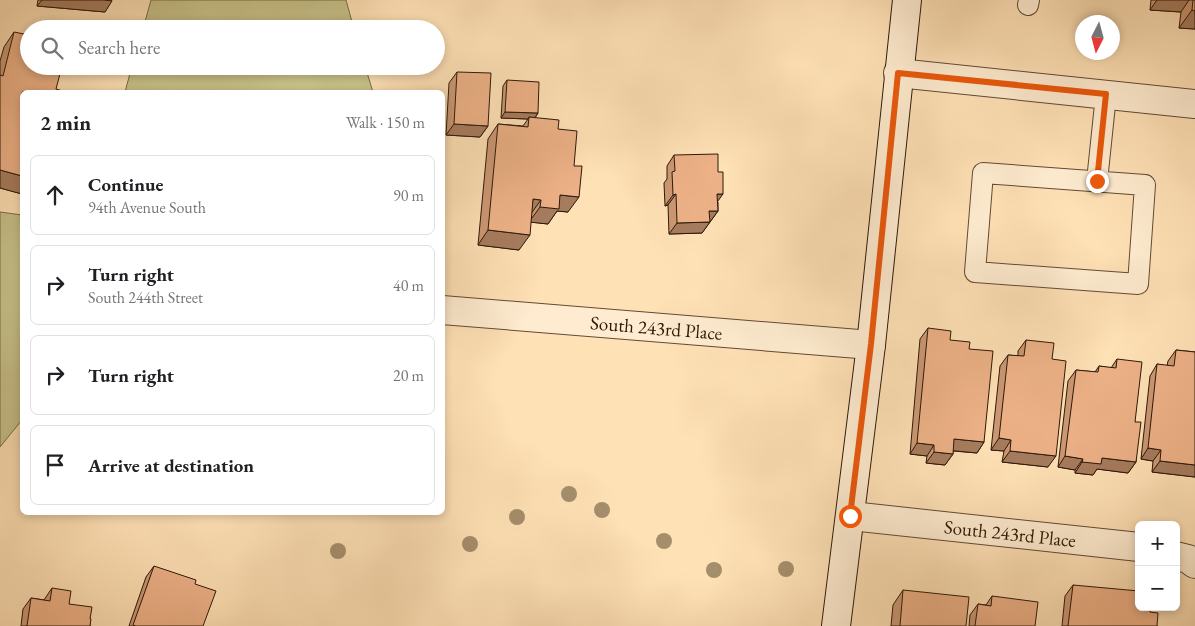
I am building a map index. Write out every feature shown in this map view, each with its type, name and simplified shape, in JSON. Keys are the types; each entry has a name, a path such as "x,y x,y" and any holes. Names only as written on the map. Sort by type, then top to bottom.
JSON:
{"street":[{"path":"836,626 871,344 907,0"},
{"path":"898,73 1195,104"},
{"name":"South 243rd Place","path":"445,310 871,344"},
{"name":"South 243rd Place","path":"850,516 1135,548"},
{"path":"1180,557 1188,559 1195,564"}],"lane":[{"path":"1097,181 1106,94"},
{"path":"983,173 1097,181 1145,185 1138,284 975,272 983,173"}],"shaded area":[{"path":"151,0 346,0 352,20 145,20"},
{"path":"130,75 368,75 372,90 126,90"},
{"path":"0,212 20,215 20,422 0,447"}],"building":[{"path":"1193,0 1195,0 1195,11 1192,10"},
{"path":"14,32 20,33 20,75 60,75 56,89 59,90 20,90 20,175 0,170 0,75 3,76"},
{"path":"457,72 491,73 488,126 454,124"},
{"path":"507,80 539,82 538,113 505,112"},
{"path":"529,117 559,120 558,129 577,131 574,166 582,166 579,197 560,195 559,209 540,207 541,200 533,199 530,235 488,230 498,124 528,127"},
{"path":"718,154 718,172 723,172 723,194 717,194 718,211 709,211 710,222 677,223 676,194 673,195 672,172 675,171 674,155"},
{"path":"928,328 951,331 950,340 970,342 969,349 993,351 984,442 954,439 953,454 934,452 934,445 917,443"},
{"path":"1026,340 1054,343 1052,359 1066,361 1056,456 1010,451 1011,440 999,438 1008,355 1024,356"},
{"path":"1176,350 1195,352 1195,465 1160,461 1161,450 1148,448 1157,364 1174,366"},
{"path":"1117,359 1142,362 1135,422 1141,422 1136,462 1102,458 1101,464 1082,462 1083,459 1065,456 1076,370 1098,372 1099,366 1116,368"},
{"path":"154,566 196,580 195,584 216,591 203,626 133,625"},
{"path":"1073,585 1135,591 1135,611 1158,613 1157,626 1068,626"},
{"path":"52,588 71,591 69,604 92,607 90,626 27,626 31,598 50,601"},
{"path":"903,590 969,597 966,626 900,626"},
{"path":"992,596 1038,602 1035,626 975,626 978,604 991,606"}],"route":[{"path":"850,516 871,344 898,73 1106,94 1097,181"}]}
